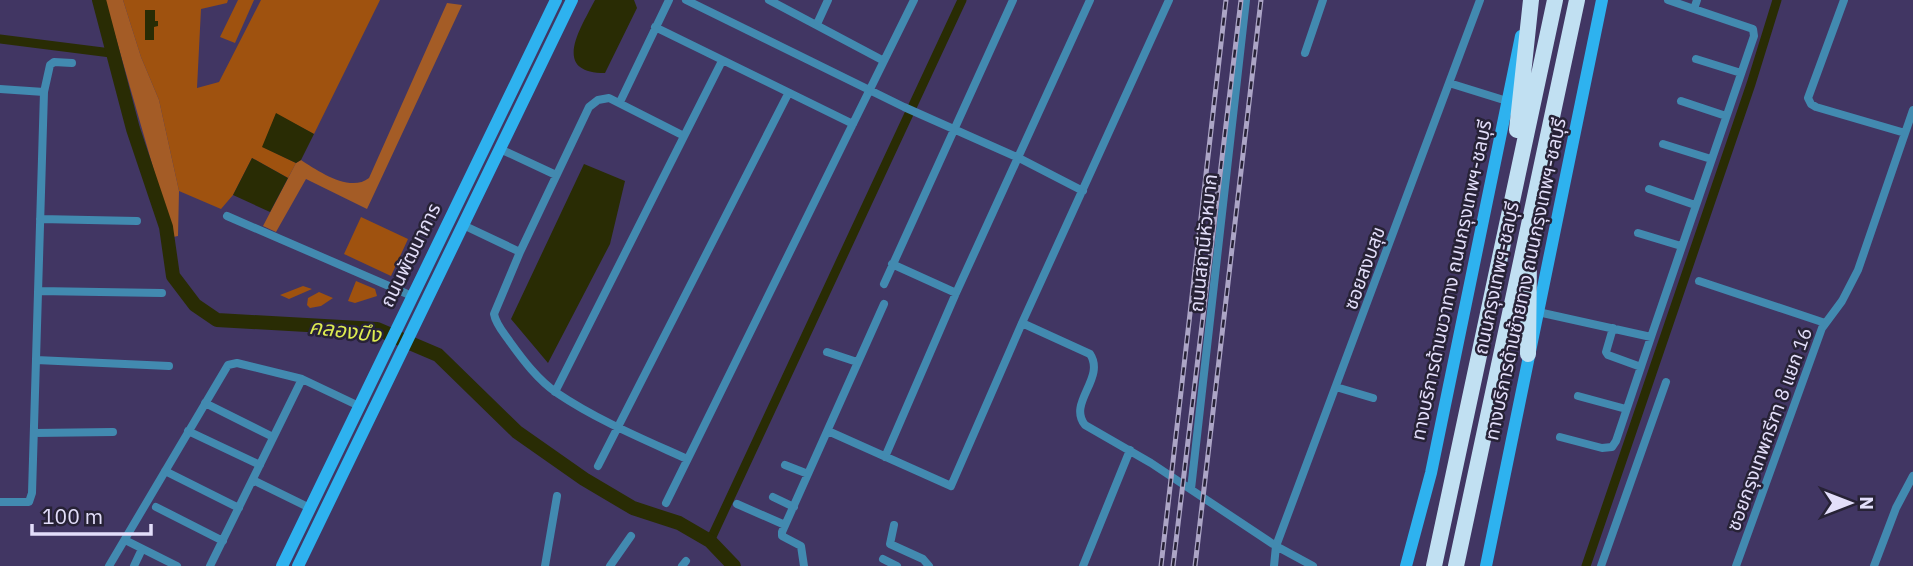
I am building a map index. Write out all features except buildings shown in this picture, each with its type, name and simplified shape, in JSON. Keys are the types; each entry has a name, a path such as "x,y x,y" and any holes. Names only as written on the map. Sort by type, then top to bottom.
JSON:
{"highway":[{"path":"1508,212 1530,0"},
{"name":"ถนนกรุงเทพฯ-ชลบุรี","path":"1434,566 1555,0"},
{"name":"ถนนกรุงเทพฯ-ชลบุรี","path":"1456,566 1579,0"},
{"path":"1528,354 1530,217"}],"main road":[{"name":"ถนนพัฒนาการ","path":"282,566 556,0"},
{"name":"ถนนพัฒนาการ","path":"298,566 572,0"},
{"name":"ทางบริการด้านขวาทาง ถนนกรุงเทพฯ-ชลบุรี","path":"1406,566 1431,473 1530,0"},
{"name":"ทางบริการด้านซ้ายทาง ถนนกรุงเทพฯ-ชลบุรี","path":"1486,566 1602,0"},
{"path":"468,181 481,188"}],"street":[{"path":"620,102 669,0"},
{"path":"686,0 924,117 1018,158 1083,191"},
{"path":"769,0 884,61"},
{"path":"817,24 828,0"},
{"path":"666,503 914,0"},
{"path":"884,284 952,129 1013,0"},
{"path":"885,457 956,293 1090,0"},
{"path":"828,431 951,486 1169,0"},
{"name":"ถนนสถานีหัวหมาก","path":"1191,489 1246,0"},
{"path":"1305,53 1324,0"},
{"name":"ซอยสงบสุข","path":"1274,566 1276,546 1480,0"},
{"path":"1560,436 1602,448 1612,447 1616,441 1754,36 1753,29 1696,5 1668,0"},
{"path":"1844,0 1808,98 1816,107 1905,133"},
{"path":"655,27 853,124"},
{"path":"1696,58 1741,73"},
{"path":"555,392 722,61"},
{"path":"0,502 24,503 31,499 44,92 50,65 54,62 72,63"},
{"path":"1449,83 1507,101"},
{"path":"0,89 44,92"},
{"path":"598,466 788,94"},
{"path":"684,136 609,98 598,100 589,107 495,308 495,321 533,371 555,392 618,427 687,459"},
{"path":"1681,101 1726,116"},
{"name":"ซอยกรุงเทพกรีฑา 8 แยก 16","path":"1736,566 1825,323 1842,301 1858,270 1913,110"},
{"path":"1663,144 1711,159"},
{"path":"500,149 556,175"},
{"path":"1649,189 1695,205"},
{"path":"227,216 412,296"},
{"path":"40,219 137,220"},
{"path":"463,225 520,252"},
{"path":"1638,233 1681,247"},
{"path":"892,264 956,293"},
{"path":"1699,281 1825,323"},
{"path":"38,291 162,293"},
{"path":"804,566 801,546 782,536 785,525 884,304"},
{"path":"1538,312 1651,337"},
{"path":"1022,323 1090,354 1096,362 1079,411 1085,425 1130,450 1276,546 1313,566"},
{"path":"1613,328 1606,352 1608,355 1641,367"},
{"path":"827,352 858,362"},
{"path":"36,360 169,366"},
{"path":"109,566 226,367 233,363 302,379 359,405"},
{"path":"211,566 302,379"},
{"path":"1601,566 1666,382"},
{"path":"1336,387 1373,398"},
{"path":"1578,396 1626,408"},
{"path":"205,403 273,437"},
{"path":"34,433 113,432"},
{"path":"188,432 260,465"},
{"path":"1083,566 1130,450"},
{"path":"785,465 808,474"},
{"path":"165,471 239,508"},
{"path":"1874,566 1896,508 1913,476"},
{"path":"253,480 310,508"},
{"path":"545,566 557,496"},
{"path":"773,497 794,507"},
{"path":"737,504 785,525"},
{"path":"156,507 223,541"},
{"path":"894,525 890,544 923,559 929,566"},
{"path":"610,566 631,536"},
{"path":"125,540 177,566"},
{"path":"134,566 142,549"},
{"path":"883,559 897,566"}],"shaded area":[{"path":"105,0 123,0 141,57 159,100 179,191 178,236 173,237"},
{"path":"123,0 228,0 227,3 201,9 197,88 219,82 261,0 380,0 314,134 276,114 263,147 296,163 288,178 252,158 233,195 221,209 179,191 159,100 141,57"},
{"path":"238,0 254,0 235,43 220,37"},
{"path":"595,0 634,0 637,8 605,73 588,71 579,66 574,58 577,36"},
{"path":"447,3 462,5 367,209 306,179 276,232 263,226 296,163 301,160 344,182 361,182 369,178"},
{"path":"145,10 155,10 158,26 154,27 154,40 145,40"},
{"path":"276,113 314,134 301,160 296,163 262,147"},
{"path":"252,158 288,178 270,212 233,195"},
{"path":"584,164 625,181 610,244 548,363 511,319"},
{"path":"361,217 408,239 391,276 344,254"},
{"path":"356,281 375,289 377,296 355,303 348,301"},
{"path":"303,286 312,289 289,299 280,295"},
{"path":"319,292 333,298 321,306 310,308 307,305 308,298"}],"waterway":[{"name":"คลองบึง","path":"99,0 133,129 166,227 173,276 195,305 217,320 377,329 438,355 517,432 584,479 633,508 679,523 710,541 734,566"},
{"path":"710,541 962,0"},
{"path":"1586,566 1751,84 1777,0"},
{"path":"0,39 111,53"}],"railway":[{"path":"1161,566 1226,0"},
{"path":"1173,566 1241,0"},
{"path":"1195,566 1261,0"}]}
